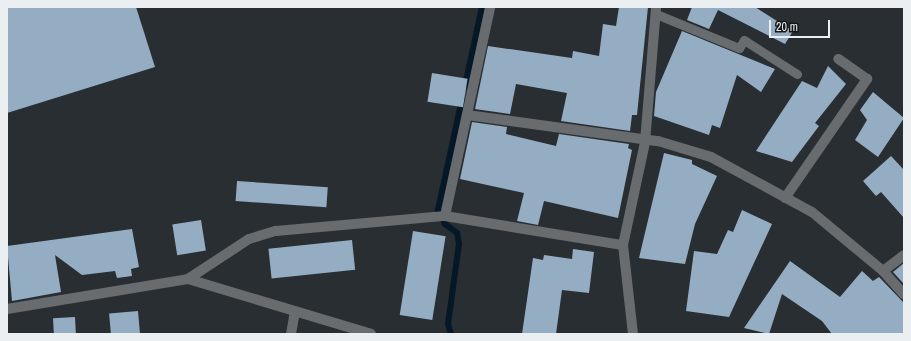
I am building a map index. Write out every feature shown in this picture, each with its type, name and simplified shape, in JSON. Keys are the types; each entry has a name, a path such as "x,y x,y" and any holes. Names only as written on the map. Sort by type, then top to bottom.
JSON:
{"street":[{"path":"440,217 467,115 490,7"},
{"path":"633,334 623,245 644,142 656,10"},
{"path":"785,198 867,79 838,59"},
{"path":"467,115 644,142 658,141 711,157 812,212 883,271 904,294"},
{"path":"7,307 188,279 249,239 276,231 440,217 623,245"},
{"path":"883,271 904,255"},
{"path":"188,279 372,334"},
{"path":"291,334 295,311"}],"lane":[{"path":"656,10 739,48 744,40 797,74"}],"building":[{"path":"7,7 136,7 155,67 7,113"},
{"path":"619,7 648,7 637,115 632,115 630,131 561,121 567,93 516,84 510,114 475,109 488,46 572,58 573,51 599,56 603,24 616,26"},
{"path":"692,7 755,7 793,31 785,44 718,10 709,29 687,20"},
{"path":"682,31 775,69 761,92 737,75 720,128 712,125 709,135 654,116 656,92"},
{"path":"828,66 846,84 815,123 819,126 792,162 756,151 802,81 817,88"},
{"path":"432,73 468,79 463,107 427,102"},
{"path":"873,92 904,118 878,157 855,140 867,120 860,110"},
{"path":"472,122 507,127 506,134 556,146 559,134 629,144 628,148 632,150 618,218 544,201 538,225 517,221 524,193 460,179"},
{"path":"664,153 692,160 692,164 717,176 695,224 685,264 639,258"},
{"path":"891,156 904,170 904,218 881,192 876,196 863,181"},
{"path":"237,181 328,187 326,207 236,201"},
{"path":"742,210 772,224 729,317 686,311 694,251 717,254 728,230 733,232"},
{"path":"201,220 206,251 177,255 172,225"},
{"path":"132,229 139,267 131,269 132,276 117,278 115,271 82,275 55,255 61,292 12,301 7,246"},
{"path":"413,231 446,236 432,320 400,315"},
{"path":"352,240 355,270 272,279 268,249"},
{"path":"573,249 594,252 589,293 562,290 556,334 522,334 533,258 543,260 544,255 572,259"},
{"path":"790,261 840,297 862,271 873,281 879,277 904,303 904,334 832,334 822,321 782,294 769,334 744,328"},
{"path":"904,263 904,282 903,283 893,272"},
{"path":"138,311 140,334 111,334 109,314"},
{"path":"75,317 76,334 54,334 53,318"}],"waterway":[{"path":"465,86 482,7"},
{"path":"451,334 448,324 459,244 457,233 445,224 438,210 462,99"}]}
